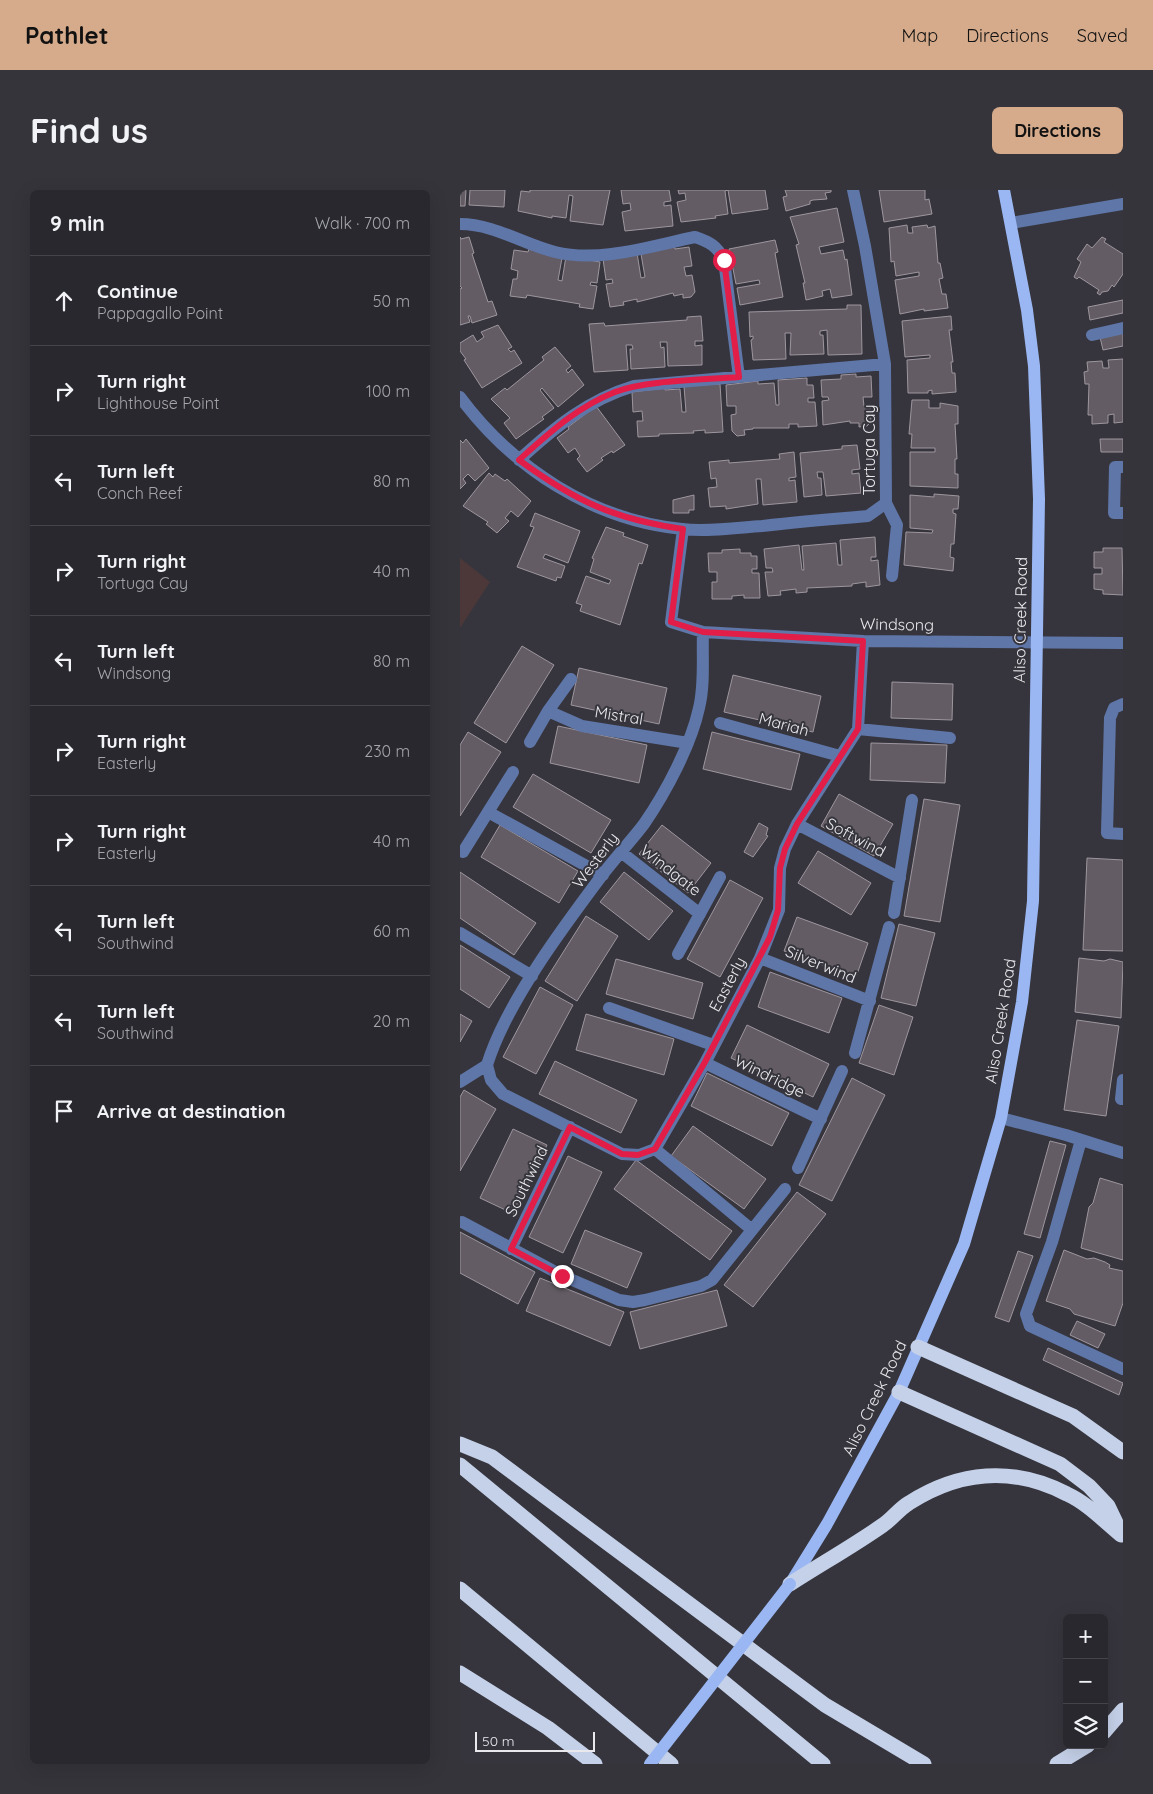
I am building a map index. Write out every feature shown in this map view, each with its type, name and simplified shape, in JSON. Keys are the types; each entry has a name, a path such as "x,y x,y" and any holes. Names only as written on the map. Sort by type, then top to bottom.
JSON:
{"highway":[{"path":"918,1347 1073,1416 1123,1452"},
{"path":"899,1392 1060,1464 1089,1486 1108,1506 1122,1536"},
{"path":"460,1444 492,1456 826,1705 924,1764"},
{"path":"460,1465 823,1764"},
{"path":"790,1584 884,1525 908,1503 950,1482 988,1474 1012,1476 1039,1482 1068,1494 1122,1536"},
{"path":"460,1589 671,1764"},
{"path":"460,1673 548,1728 595,1764"},
{"path":"1108,1727 1123,1710"},
{"path":"1057,1764 1081,1749"}],"main road":[{"name":"Aliso Creek Road","path":"650,1764 790,1584 827,1524 899,1392 964,1244 1001,1118 1022,1002 1033,901 1039,499 1034,366 1027,310 1004,190"}],"street":[{"name":"Tortuga Cay","path":"460,397 494,438 519,460 549,482 602,510 644,523 683,529 724,529 868,516 886,503 885,364 865,246 853,190"},
{"path":"1011,223 1123,204"},
{"path":"460,224 484,226 555,252 594,256 695,237 709,241 718,249 724,260 739,377"},
{"path":"1092,335 1123,328"},
{"path":"519,460 561,422 580,409 615,392 634,386 885,364"},
{"path":"1123,467 1114,467 1114,513 1123,513"},
{"path":"886,503 898,525 892,576"},
{"name":"Windsong","path":"683,529 671,622 703,632 863,641 1123,644"},
{"name":"Westerly","path":"487,1065 494,1044 532,976 603,875 644,824 688,742 699,708 703,632"},
{"path":"863,641 858,729 950,738"},
{"path":"530,742 548,711 571,679"},
{"path":"1123,704 1114,708 1110,718 1107,832 1123,834"},
{"name":"Mistral","path":"548,711 582,726 688,742"},
{"name":"Mariah","path":"720,723 840,756"},
{"name":"Easterly","path":"655,1149 705,1062 760,958 778,910 780,868 785,849 797,824 858,729"},
{"path":"463,852 513,772"},
{"name":"Softwind","path":"894,914 912,800"},
{"path":"488,812 603,875"},
{"name":"Softwind","path":"797,824 900,878"},
{"name":"Windgate","path":"621,852 700,914"},
{"name":"Windgate","path":"678,954 720,877"},
{"name":"Silverwind","path":"854,1053 889,927"},
{"path":"460,933 532,976"},
{"name":"Silverwind","path":"760,958 870,1001"},
{"path":"609,1008 712,1046"},
{"name":"Windridge","path":"705,1062 821,1119"},
{"path":"460,1080 487,1065 491,1080 503,1094 622,1154 638,1155 655,1149 751,1229"},
{"path":"798,1168 842,1071"},
{"path":"1123,1080 1121,1099 1123,1099"},
{"path":"1001,1118 1123,1153"},
{"name":"Southwind","path":"511,1249 570,1127"},
{"path":"1081,1140 1052,1242 1026,1314 1026,1321 1030,1326 1123,1369"},
{"path":"462,1222 562,1276 619,1300 633,1302 701,1286 712,1280 785,1189"}],"shaded area":[{"path":"460,558 490,582 460,628"}],"building":[{"path":"460,190 466,190 465,206 460,206"},
{"path":"470,190 505,190 504,207 469,205"},
{"path":"530,190 610,190 603,225 570,221 573,196 569,195 566,218 552,216 552,218 518,211 521,191 530,192"},
{"path":"621,190 669,190 671,201 664,202 664,206 671,205 673,226 625,231 622,212 631,210 630,203 623,204"},
{"path":"678,190 728,190 725,191 728,214 715,216 716,218 681,222 677,202 686,200 685,193 679,194"},
{"path":"728,190 765,190 768,209 732,214"},
{"path":"785,190 831,190 831,192 825,193 827,199 813,200 810,201 810,204 786,211 783,197 787,196"},
{"path":"879,190 925,190 925,200 929,199 932,214 884,222"},
{"path":"837,208 844,242 819,247 821,254 843,250 845,260 847,259 852,295 832,298 830,289 822,291 823,296 806,300 803,283 805,283 796,245 799,244 790,217"},
{"path":"907,225 908,233 913,233 912,227 927,225 928,228 935,226 938,263 940,263 943,278 939,279 942,294 946,294 948,308 924,311 924,309 900,314 895,280 919,276 919,272 896,276 894,261 891,262 889,228"},
{"path":"460,237 461,239 469,237 474,253 472,254 488,302 492,301 497,315 472,323 470,316 468,316 470,322 460,325 460,289 462,288 460,286"},
{"path":"1102,237 1106,239 1104,242 1123,254 1123,274 1114,287 1112,285 1108,291 1102,292 1100,295 1097,293 1099,290 1079,277 1077,279 1074,277 1081,262 1077,259 1087,244 1092,248"},
{"path":"775,240 778,252 775,253 783,297 740,305 737,288 760,284 759,280 736,284 729,249"},
{"path":"674,246 675,249 689,247 692,266 684,267 686,276 692,275 695,292 691,297 683,298 683,294 674,296 673,293 637,302 637,299 623,302 624,305 610,307 606,284 613,283 612,279 606,280 603,259 637,253 641,278 645,277 641,254"},
{"path":"529,249 562,258 558,280 562,281 566,256 600,262 597,283 591,282 590,285 597,286 593,309 579,307 580,304 527,295 526,298 510,296 513,279 517,279 518,271 511,269 514,250 528,252"},
{"path":"1123,300 1123,313 1090,320 1088,307"},
{"path":"847,305 861,305 862,354 828,355 827,330 820,331 820,335 823,335 824,354 790,355 791,333 785,333 786,359 753,360 751,340 753,336 750,337 749,312 847,309"},
{"path":"701,316 703,341 695,341 695,346 702,345 702,365 668,366 667,342 660,342 661,348 664,347 665,367 631,369 630,349 633,349 632,345 626,345 628,370 594,372 589,324 604,323 605,326 687,320 687,317"},
{"path":"951,316 952,330 949,330 953,362 951,362 952,373 955,373 956,392 932,394 932,390 928,391 928,393 908,393 907,360 930,358 930,355 905,357 902,321"},
{"path":"498,325 512,347 508,349 511,352 514,350 522,363 482,388 464,360 466,359 460,351 460,343 473,335 477,342 484,337 481,332"},
{"path":"1123,332 1123,346 1103,350 1100,337"},
{"path":"555,347 571,366 566,370 568,373 572,369 584,385 558,407 542,388 540,390 554,408 542,417 544,419 516,439 504,423 510,418 491,399 505,388 507,390 544,360 542,357"},
{"path":"1123,359 1123,422 1114,423 1114,414 1108,415 1108,423 1092,424 1092,415 1088,415 1089,384 1085,384 1084,372 1088,371 1087,362 1102,361 1103,368 1109,368 1108,360"},
{"path":"856,374 856,377 871,376 872,397 863,397 864,406 870,405 871,422 867,426 859,427 859,423 850,423 850,421 823,425 822,401 829,400 828,397 822,397 821,380 841,379 841,375"},
{"path":"807,378 807,385 813,385 814,398 808,398 808,402 815,402 817,426 798,427 798,424 789,424 789,428 753,428 744,430 745,435 737,436 732,431 731,415 736,414 736,406 727,406 726,385 758,381 758,384 774,383 776,405 779,405 778,380"},
{"path":"720,384 723,432 705,433 705,430 693,431 694,433 638,437 637,421 643,421 642,411 633,412 632,392 665,388 665,390 680,389 682,412 686,412 684,386"},
{"path":"912,400 929,400 929,408 940,408 940,403 958,406 958,424 955,424 957,459 955,459 955,474 958,474 958,488 910,486 910,452 935,452 935,448 911,448 912,434 909,434"},
{"path":"596,406 625,445 601,458 603,460 587,472 577,459 580,456 575,448 568,453 557,438 569,429 568,427"},
{"path":"466,439 489,468 475,481 468,474 463,479 466,483 460,489 460,440 463,443"},
{"path":"1100,439 1123,439 1123,452 1101,452"},
{"path":"857,445 860,469 852,470 852,474 859,473 861,493 826,496 823,472 817,472 818,478 821,478 822,495 804,497 800,453 842,449 842,446"},
{"path":"794,452 796,477 789,478 789,481 795,480 797,502 763,505 761,479 756,479 758,504 726,509 726,506 710,507 708,488 717,487 716,478 711,479 709,462 729,460 729,463 780,459 779,454"},
{"path":"489,473 493,477 495,474 505,481 507,479 531,501 518,517 511,511 505,518 509,521 497,533 486,524 488,522 463,506"},
{"path":"934,494 959,496 958,509 953,509 953,513 956,514 954,544 951,544 950,557 954,558 953,571 904,565 906,532 932,533 933,530 910,528 910,495 934,497"},
{"path":"694,495 694,510 689,510 689,513 673,513 673,500"},
{"path":"535,513 580,531 568,563 545,554 543,558 565,566 561,578 557,577 556,581 517,567 534,527 530,526"},
{"path":"606,527 624,533 623,536 648,545 642,564 639,563 620,625 580,611 582,605 576,603 586,576 609,584 611,580 590,572 594,559 592,558"},
{"path":"875,537 876,557 871,557 871,561 878,560 880,585 866,587 866,582 852,584 852,586 807,588 807,592 796,593 796,589 780,591 781,595 768,596 765,572 773,572 772,568 766,568 764,549 799,545 802,570 804,570 802,546 836,543 838,565 842,565 840,540"},
{"path":"1103,548 1122,548 1123,595 1103,594 1103,590 1094,589 1094,574 1102,574 1102,568 1094,568 1094,552 1103,552"},
{"path":"740,549 740,553 751,553 751,556 757,556 757,569 752,569 752,573 759,573 760,598 744,598 744,595 732,596 732,599 712,599 712,582 717,582 717,572 709,572 708,553 722,553 722,550"},
{"path":"522,646 554,665 506,743 474,723"},
{"path":"579,668 667,688 659,724 571,705"},
{"path":"733,675 821,696 813,732 724,712"},
{"path":"892,682 953,684 952,720 891,718"},
{"path":"558,726 647,745 639,783 550,763"},
{"path":"468,732 501,752 460,816 460,745"},
{"path":"712,732 800,754 791,790 703,769"},
{"path":"871,743 947,745 945,783 870,780"},
{"path":"533,774 611,820 591,853 513,807"},
{"path":"839,794 893,824 874,856 821,826"},
{"path":"924,799 960,805 940,922 904,916"},
{"path":"759,823 768,828 766,835 768,836 753,857 744,852"},
{"path":"500,825 578,871 559,903 481,857"},
{"path":"662,825 711,863 688,893 639,854"},
{"path":"818,851 871,883 851,915 798,883"},
{"path":"1087,858 1123,860 1123,951 1083,950"},
{"path":"460,872 536,923 514,955 460,918"},
{"path":"624,872 673,911 649,940 600,902"},
{"path":"730,880 763,898 720,977 687,959"},
{"path":"586,916 618,936 577,1001 545,981"},
{"path":"797,917 868,943 856,977 784,951"},
{"path":"899,924 935,933 916,1006 881,998"},
{"path":"460,945 510,977 489,1008 460,989"},
{"path":"1079,958 1104,961 1110,959 1123,962 1121,1018 1075,1012"},
{"path":"616,959 703,983 693,1019 606,994"},
{"path":"770,972 842,998 829,1033 758,1007"},
{"path":"540,987 573,1005 536,1074 503,1057"},
{"path":"879,1005 913,1017 894,1075 859,1063"},
{"path":"460,1014 472,1021 460,1042"},
{"path":"586,1014 674,1039 664,1075 576,1050"},
{"path":"1077,1020 1119,1026 1106,1116 1064,1110"},
{"path":"747,1025 829,1064 813,1097 731,1058"},
{"path":"555,1061 637,1100 621,1133 539,1094"},
{"path":"707,1073 789,1113 772,1146 691,1106"},
{"path":"852,1078 885,1095 832,1201 799,1185"},
{"path":"464,1090 496,1109 460,1171 460,1097"},
{"path":"693,1126 766,1179 744,1209 671,1156"},
{"path":"513,1129 547,1145 514,1214 480,1198"},
{"path":"1050,1141 1066,1145 1040,1238 1024,1234"},
{"path":"568,1156 602,1172 563,1253 529,1237"},
{"path":"636,1160 732,1231 710,1260 614,1189"},
{"path":"1100,1178 1123,1185 1123,1260 1081,1248 1089,1207 1093,1203"},
{"path":"797,1192 826,1214 753,1307 724,1285"},
{"path":"585,1230 642,1253 627,1288 571,1264"},
{"path":"460,1232 535,1272 518,1304 460,1273"},
{"path":"1064,1250 1087,1259 1094,1258 1110,1265 1109,1268 1123,1271 1123,1303 1115,1326 1074,1314 1070,1309 1046,1301"},
{"path":"1018,1251 1033,1256 1009,1322 995,1317"},
{"path":"540,1278 624,1312 610,1346 526,1311"},
{"path":"717,1290 727,1326 640,1349 630,1312"},
{"path":"1077,1321 1105,1334 1098,1348 1070,1335"},
{"path":"1048,1348 1123,1383 1119,1395 1043,1360"}],"route":[{"path":"562,1276 511,1249 570,1127 622,1154 638,1155 655,1149 705,1062 770,937 778,910 780,868 785,849 797,824 858,729 863,641 703,632 671,622 683,529 644,523 602,510 549,482 519,460 561,422 580,409 615,392 634,386 739,377 724,260"}]}
